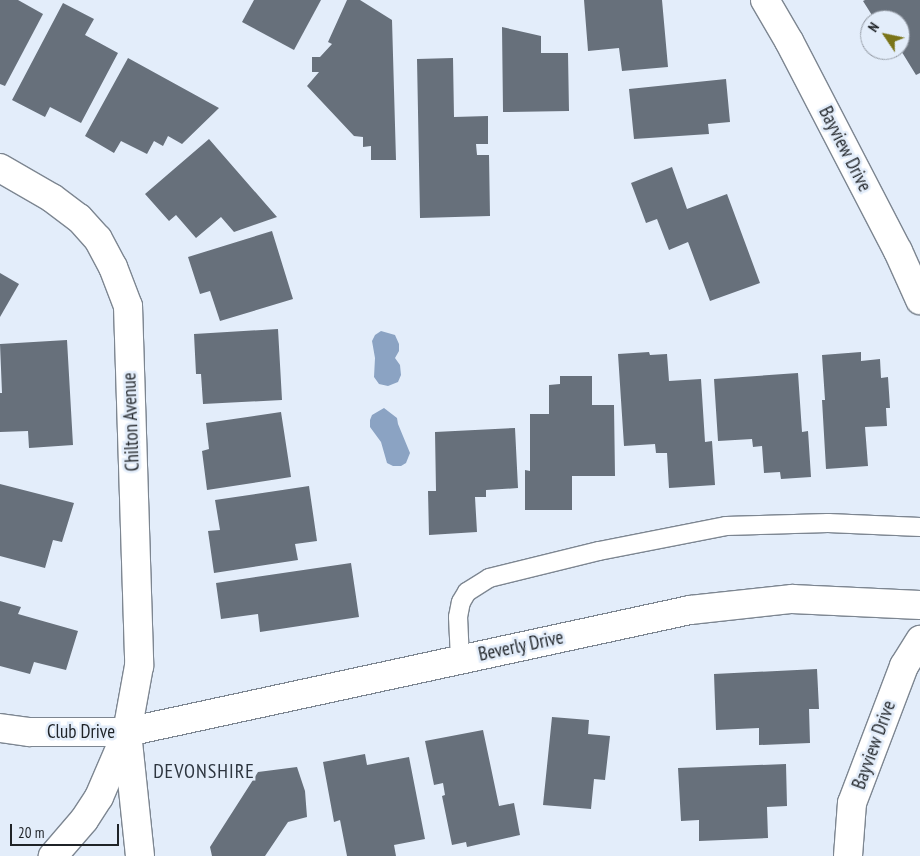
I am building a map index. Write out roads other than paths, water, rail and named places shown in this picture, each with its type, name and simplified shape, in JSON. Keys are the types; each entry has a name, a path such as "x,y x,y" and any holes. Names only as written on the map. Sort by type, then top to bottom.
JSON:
{"street":[{"name":"Bayview Drive","path":"765,0 789,41 884,225 920,300"},
{"name":"Chilton Avenue","path":"0,168 52,198 79,218 91,232 113,267 128,306 139,666 127,732"},
{"name":"Beverly Drive","path":"127,732 690,610 792,599 920,605"},
{"name":"Bayview Drive","path":"848,856 852,803 904,666 920,640"},
{"name":"Club Drive","path":"0,728 30,732 127,732 140,856"},
{"path":"52,856 84,820 99,797 127,732"}],"lane":[{"path":"460,659 458,617 461,602 468,592 489,578 599,551 726,526 828,523 920,527"}],"water":[{"path":"381,331 395,335 399,344 399,351 395,358 400,365 401,375 398,382 388,386 379,384 374,377 375,358 372,341 375,335"},
{"path":"384,408 397,418 410,453 406,463 401,466 393,466 387,463 381,442 370,427 372,415"}],"district":[{"name":"DEVONSHIRE","path":"204,771"}]}
